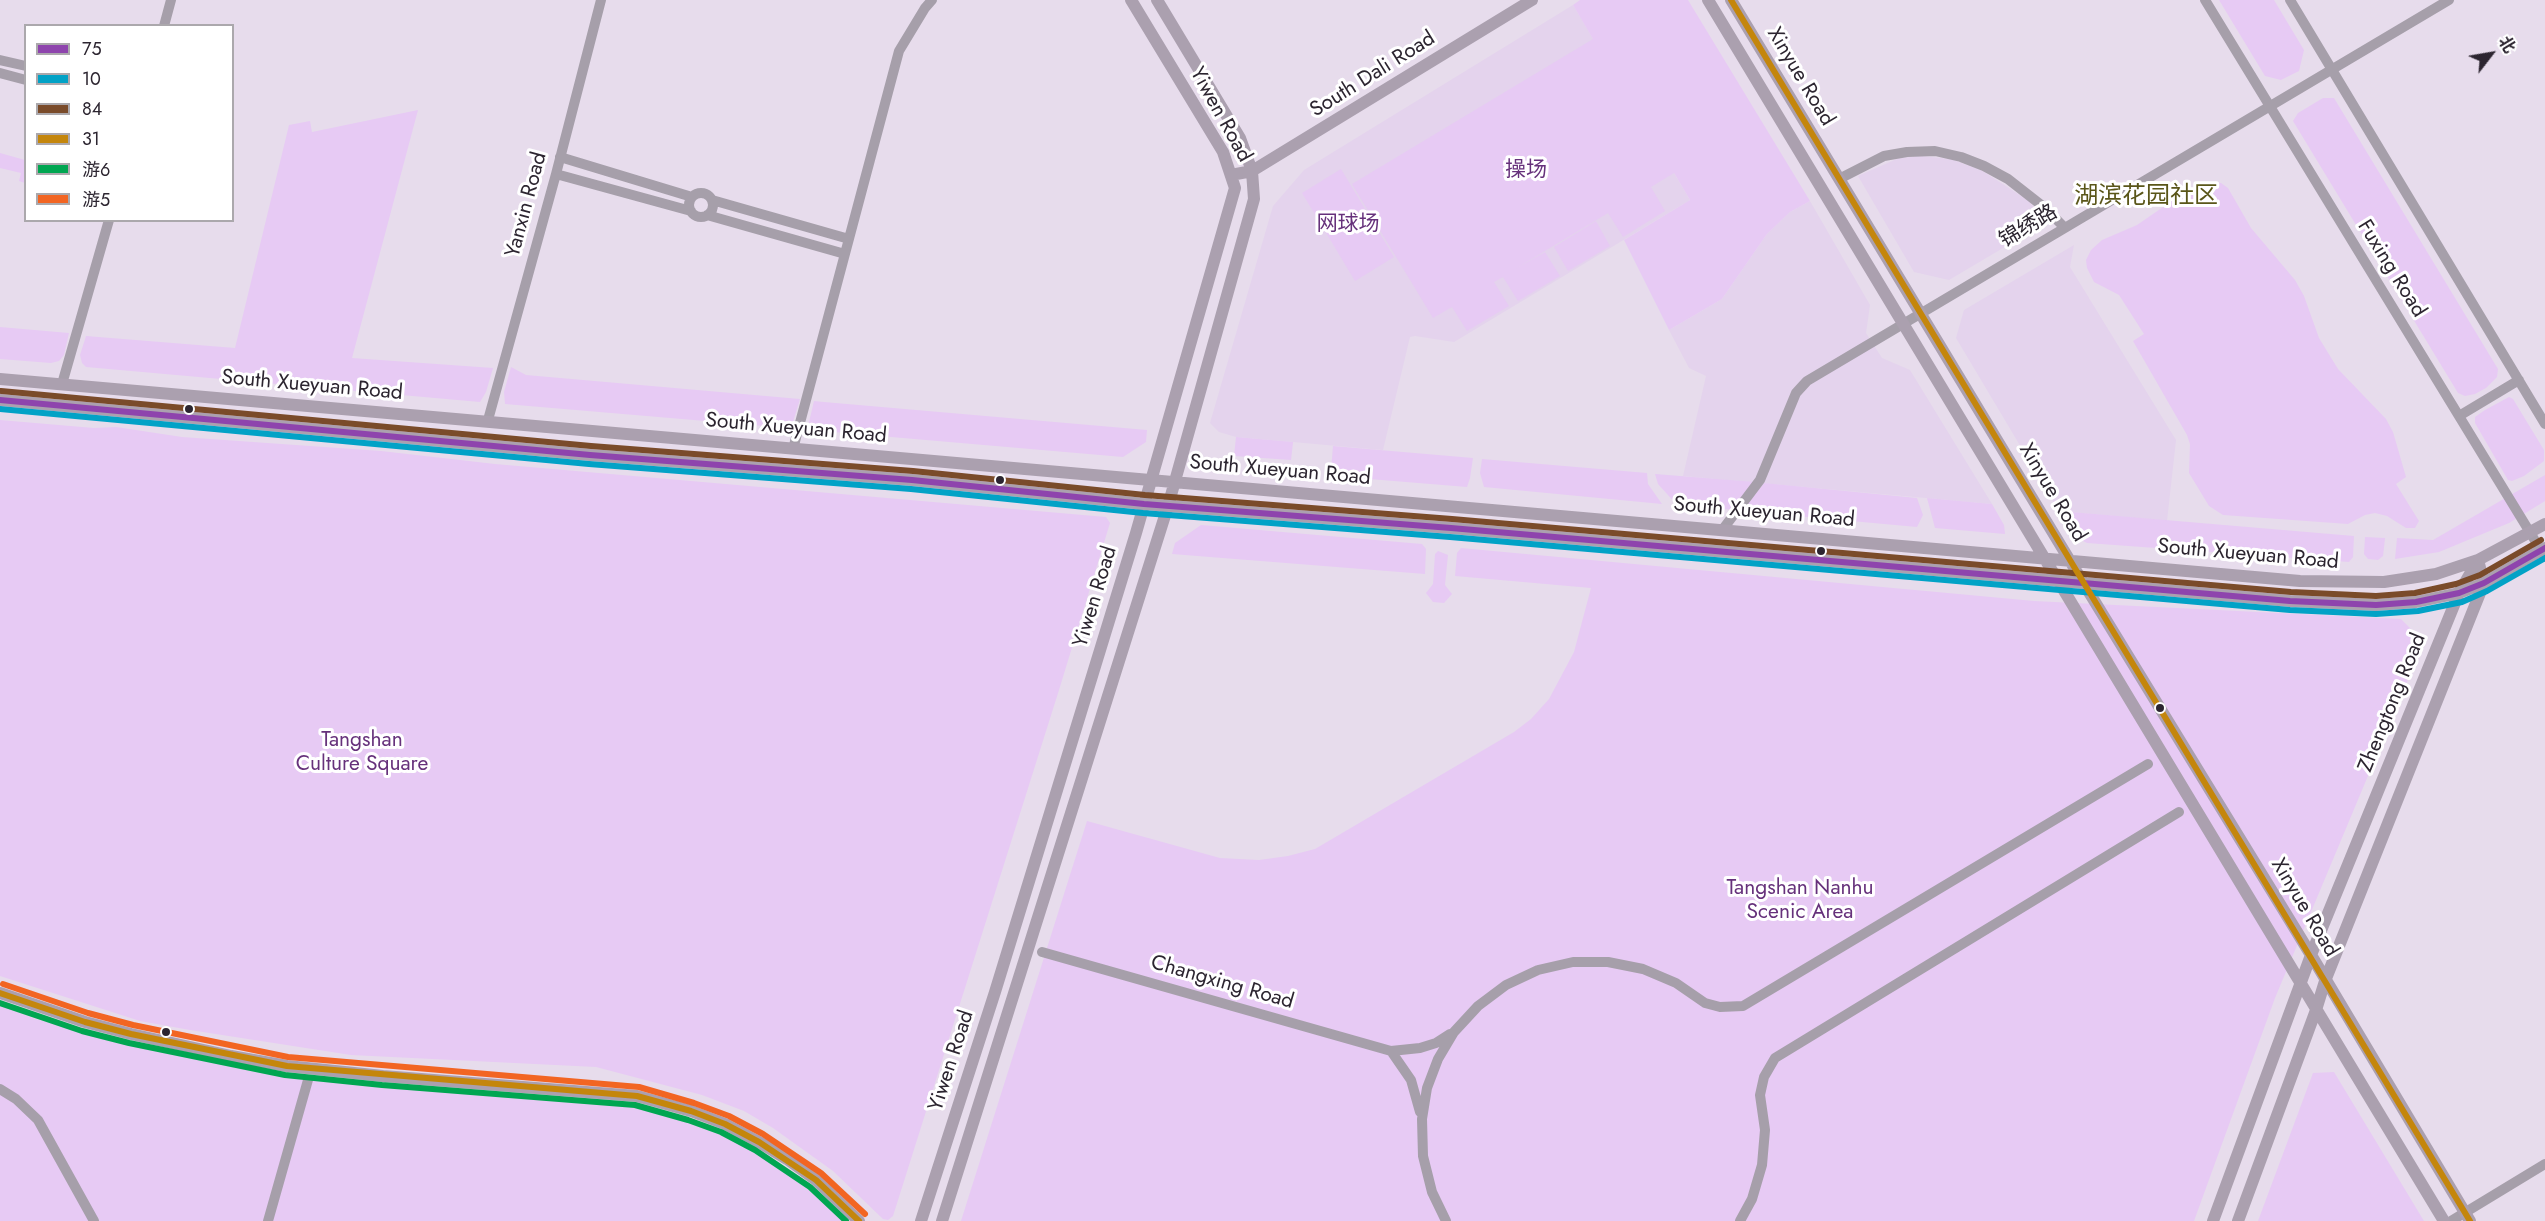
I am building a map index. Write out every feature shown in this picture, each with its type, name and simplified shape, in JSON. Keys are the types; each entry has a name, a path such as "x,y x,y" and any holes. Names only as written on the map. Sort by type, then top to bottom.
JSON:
{"main road":[{"name":"Yiwen Road","path":"921,1221 1009,948 1144,504 1235,188 1223,152 1131,0"},
{"name":"Yiwen Road","path":"942,1221 1168,506 1254,199 1252,171 1240,138 1157,0"},
{"name":"South Dali Road","path":"1231,175 1252,171 1532,0"},
{"name":"Xinyue Road","path":"1708,0 2302,981 2316,1010 2444,1221"},
{"name":"Xinyue Road","path":"1731,0 2468,1217"},
{"name":"South Xueyuan Road","path":"0,379 488,420 1150,481 1723,529 2300,581 2384,582 2436,574 2478,560 2545,524"},
{"name":"South Xueyuan Road","path":"0,400 590,455 912,480 1144,504 2290,601 2376,604 2416,602 2459,593 2484,583 2544,551"},
{"path":"2478,560 2484,583"},
{"name":"Zhengtong Road","path":"2213,1221 2311,955 2459,593 2478,560"},
{"name":"Zhengtong Road","path":"2238,1221 2325,981 2484,583"},
{"path":"1009,948 1026,952"},
{"path":"0,993 86,1022 131,1034 287,1066 637,1096 725,1124 759,1142 816,1180 859,1221"}],"street":[{"path":"165,24 171,0"},
{"name":"Yanxin Road","path":"488,420 601,0"},
{"path":"793,449 899,51 932,0"},
{"name":"Fuxing Road","path":"2205,0 2530,533 2544,551"},
{"path":"2290,0 2545,424"},
{"name":"锦绣路","path":"1723,529 1760,480 1796,393 1807,381 2449,0"},
{"path":"0,60 24,66"},
{"path":"0,73 24,79"},
{"path":"1839,179 1884,156 1935,151 1961,157 2008,179 2045,208 2065,228"},
{"path":"560,157 692,197 703,193 712,200 849,239"},
{"path":"556,174 691,211 698,216 707,215 845,254"},
{"path":"691,211 692,197"},
{"path":"707,215 713,207 712,200"},
{"path":"62,384 108,222"},
{"path":"2459,416 2519,380"},
{"path":"1446,1221 1432,1192 1423,1156 1422,1119 1427,1088 1438,1059 1454,1032 1478,1006 1506,985 1538,970 1573,962 1608,962 1643,969 1676,982 1705,1003 1732,1008 1755,1000 2148,764"},
{"path":"1740,1221 1752,1199 1762,1165 1765,1130 1761,1095 1768,1067 1775,1058 2179,812"},
{"name":"Changxing Road","path":"1042,952 1391,1051"},
{"path":"1391,1051 1405,1051 1437,1043 1454,1032"},
{"path":"1391,1051 1411,1080 1422,1119"},
{"path":"268,1221 308,1080"},
{"path":"0,1089 16,1099 38,1120 94,1221"},
{"path":"2451,1221 2468,1217 2545,1164"}],"shaded area":[{"path":"1573,5 1690,200 1454,342 1410,337 1383,450 1236,437 1219,432 1210,423 1273,206 1304,170"},
{"path":"1921,156 1951,159 1981,170 2029,201 2047,222 1949,280 1914,272 1858,176 1899,158"},
{"path":"1810,201 1870,305 1866,333 1882,358 1910,370 1992,504 1683,476 1706,376 1689,368 1669,330 1722,299 1767,234 1790,212"},
{"path":"2074,245 2070,267 2176,440 2167,521 2059,511 1956,338 1964,310"}],"green space":[{"name":"操场","path":"1580,0 1688,0 1810,201 1790,212 1767,234 1722,299 1669,330 1624,240 1690,200 1674,173 1651,187 1665,211 1623,237 1608,213 1515,269 1545,252 1560,276 1518,301 1503,277 1494,282 1509,306 1467,331 1452,307 1433,318 1352,184 1593,39 1573,5"},
{"path":"2219,0 2274,0 2304,50 2299,71 2281,80 2265,76"},
{"path":"2323,98 2334,98 2498,369 2497,377 2486,388 2475,394 2465,396 2458,393 2293,121 2298,113"},
{"path":"418,110 352,358 493,368 486,392 480,402 86,367 82,363 80,355 86,336 235,348 289,125 310,121 312,132"},
{"path":"0,153 24,160 24,183 19,181 21,173 0,168"},
{"name":"网球场","path":"1341,169 1394,257 1355,281 1302,193"},
{"path":"2210,182 2221,183 2228,188 2251,228 2295,280 2304,296 2319,338 2338,369 2386,419 2393,432 2406,477 2396,484 2419,521 2415,528 2406,528 2387,516 2375,513 2365,515 2348,524 2223,515 2209,506 2189,473 2190,444 2187,435 2133,341 2144,334 2119,295 2094,282 2086,260 2091,250 2102,240 2137,225 2185,192"},
{"path":"1596,221 1610,246 1568,271 1554,247"},
{"path":"0,327 69,333 64,355 59,361 51,363 0,359"},
{"path":"511,367 526,375 800,399 793,422 788,428 505,404 504,392"},
{"path":"2509,397 2513,399 2544,450 2544,461 2524,476 2512,481 2508,480 2475,423 2475,417"},
{"path":"814,401 1147,430 1146,442 1123,457 810,430 809,422"},
{"name":"Tangshan Culture Square","path":"0,420 94,428 116,427 182,437 381,451 495,464 1106,517 1110,523 893,1216 888,1220 883,1219 833,1171 773,1128 744,1111 702,1095 596,1067 351,1055 190,1030 140,1021 0,976"},
{"path":"1236,437 1293,442 1291,460 1234,456"},
{"path":"1333,446 1473,458 1470,478 1467,487 1357,478 1352,472 1331,471"},
{"path":"1482,459 1647,473 1648,484 1662,504 1484,487 1480,473"},
{"path":"1655,474 1755,482 1734,510 1677,505 1658,484"},
{"path":"2545,475 2545,501 2509,523 2439,552 2395,559 2397,538 2433,540"},
{"path":"1764,483 1917,498 1923,515 1917,527 1741,511"},
{"path":"1927,498 1992,504 2004,525 2005,534 1935,528"},
{"path":"2059,511 2354,536 2353,557 2349,562 2087,543 2075,537"},
{"path":"1201,525 1422,544 1426,549 1425,574 1172,554 1175,543"},
{"path":"2365,537 2385,538 2383,556 2378,560 2368,559 2364,554"},
{"name":"Tangshan Nanhu Scenic Area","path":"1461,548 2034,601 2401,619 2414,632 2419,647 2406,685 2275,998 2194,1221 961,1221 1087,821 1220,858 1259,860 1315,849 1514,732 1531,719 1549,699 1574,652 1591,588 1455,576 1457,553"},
{"path":"1438,551 1448,555 1445,585 1452,594 1444,603 1433,602 1426,593 1433,584 1435,554"},
{"path":"0,1004 35,1019 204,1060 346,1082 599,1099 654,1110 710,1128 780,1165 845,1221 0,1221"},
{"path":"2334,1072 2424,1221 2258,1221 2313,1073"}],"transit line":[{"name":"31","path":"1731,0 2470,1221"},
{"name":"84","path":"1,391 591,446 913,471 1145,495 1452,519 2291,592 2376,596 2415,593 2456,584 2480,575 2541,540"},
{"name":"75","path":"0,400 590,455 912,480 1144,504 1451,528 2290,601 2376,605 2416,602 2459,593 2484,583 2545,548"},
{"name":"10","path":"0,409 589,464 911,489 1143,513 1450,537 2290,610 2376,614 2418,611 2462,602 2487,591 2545,558"},
{"name":"游5","path":"3,984 88,1013 133,1025 288,1057 639,1087 729,1116 763,1134 821,1173 865,1214"},
{"name":"31","path":"0,993 85,1022 131,1034 287,1066 637,1096 691,1111 725,1124 759,1142 816,1180 859,1221"},
{"name":"游6","path":"0,1003 82,1031 129,1043 285,1075 635,1105 721,1132 755,1150 810,1187 846,1221"}],"district":[{"name":"湖滨花园社区","path":"2146,197"}]}
